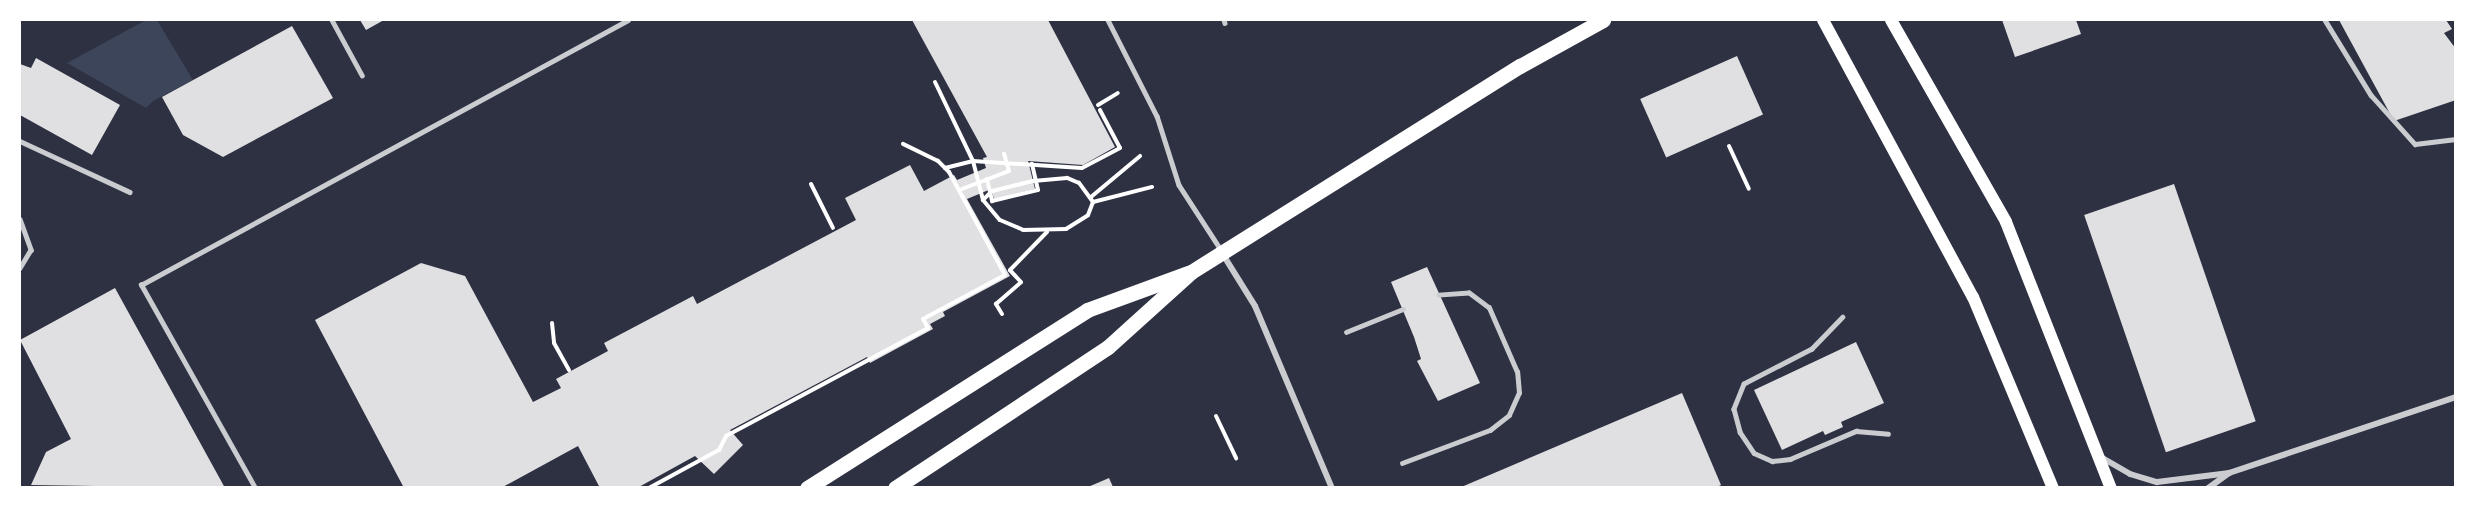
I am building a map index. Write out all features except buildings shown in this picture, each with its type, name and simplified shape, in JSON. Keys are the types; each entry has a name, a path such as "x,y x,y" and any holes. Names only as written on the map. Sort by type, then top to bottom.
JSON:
{"main road":[{"path":"895,488 1108,347 1191,272 1520,66 1603,20"},
{"path":"1823,20 1973,297 2053,488"},
{"path":"1892,20 2006,222 2110,488"},
{"path":"807,488 1087,310 1191,272"}],"street":[{"path":"1222,253 1255,306 1332,488"},
{"path":"2099,456 2130,474 2157,482 2229,473 2456,397"},
{"path":"2208,488 2229,473"}],"lane":[{"path":"332,20 362,75"},
{"path":"255,488 141,285 628,20"},
{"path":"1108,20 1157,116 1179,185 1222,253"},
{"path":"2325,20 2371,95 2415,144 2456,139"},
{"path":"20,141 130,192"},
{"path":"20,219 30,250 20,268"},
{"path":"1402,463 1490,430 1509,415 1519,393 1517,372 1489,308 1468,293 1439,295"},
{"path":"1346,333 1403,309"},
{"path":"1843,317 1812,349 1744,384 1734,409 1740,432 1754,453 1772,461 1790,459 1856,431 1888,434"}],"path":[{"path":"935,82 973,161 983,200 1010,226 1048,231 1080,224 1088,215 1092,200 1140,156"},
{"path":"945,168 973,161 1082,168 1120,148 1099,107 1119,93"},
{"path":"649,488 719,450 726,436 928,328 924,319 1005,275 949,172 920,150 903,144"},
{"path":"1729,146 1749,189"},
{"path":"962,189 1009,171 1004,154"},
{"path":"987,179 992,201 1038,190 1032,164"},
{"path":"983,200 992,191 1050,178 1079,183 1092,200"},
{"path":"811,184 832,228"},
{"path":"1092,200 1152,187"},
{"path":"1002,314 996,304 1021,282 1010,270 1048,231"},
{"path":"552,323 554,343 569,370"},
{"path":"1216,416 1236,458"}],"shaded area":[{"path":"146,20 157,20 193,80 153,101 146,108 67,63"}]}
